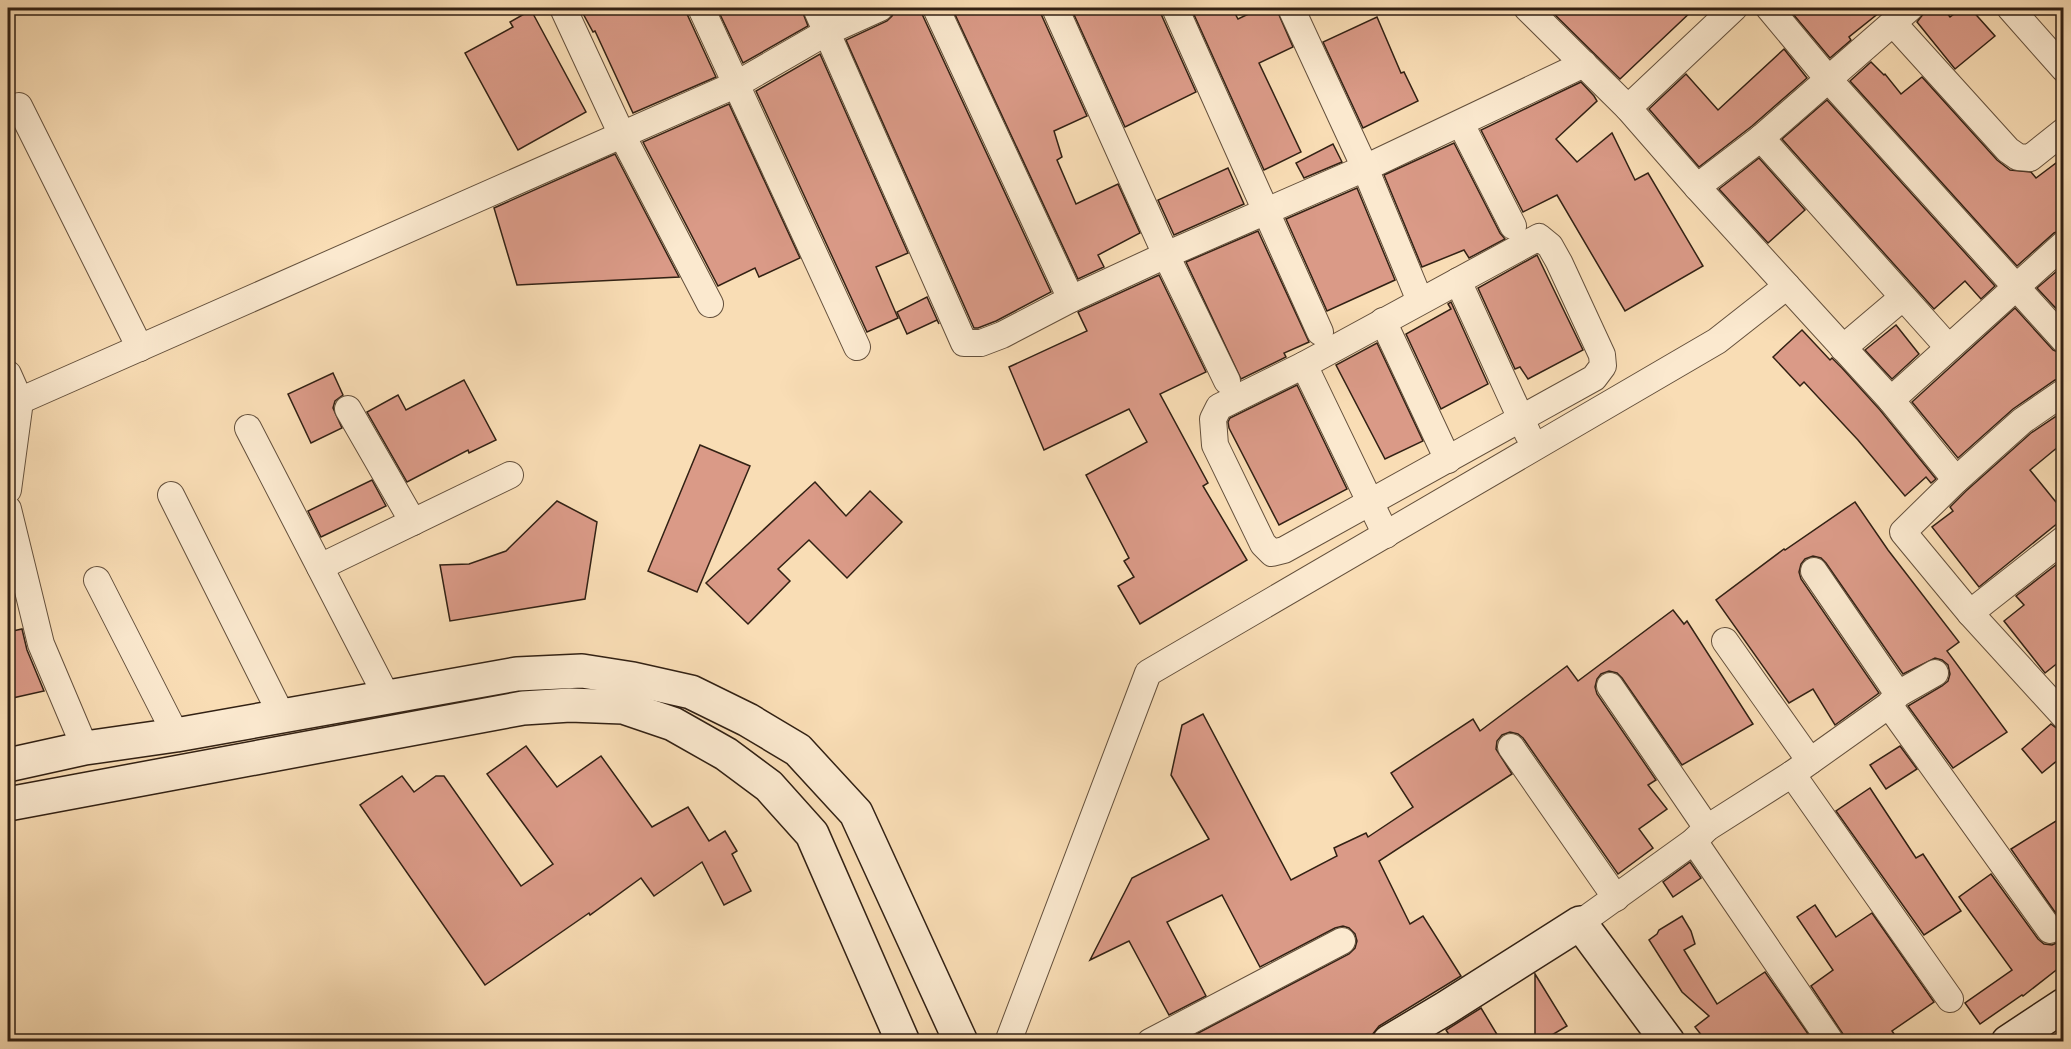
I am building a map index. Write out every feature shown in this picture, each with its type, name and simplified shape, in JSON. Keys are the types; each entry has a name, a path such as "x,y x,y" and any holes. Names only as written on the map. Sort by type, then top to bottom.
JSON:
{"main road":[{"path":"47,796 23,762 85,748 176,735 517,674 582,671 691,692 748,720 798,750 856,813 961,1041"},
{"path":"8,804 523,708 570,705 623,707 673,724 726,754 769,786 812,834 901,1036"},
{"path":"1389,1041 1446,1008 1580,923 1668,1041"},
{"path":"2008,1041 2064,1005"}],"street":[{"path":"564,8 622,135 710,304"},
{"path":"701,8 857,347"},
{"path":"816,8 964,343 981,343 1002,335 1071,299 1365,168 1584,64"},
{"path":"14,404 737,84 827,32 880,8"},
{"path":"936,8 1071,299"},
{"path":"1055,8 1166,255 1227,381"},
{"path":"1175,8 1320,332"},
{"path":"1291,8 1365,168 1420,301"},
{"path":"1628,108 1734,8"},
{"path":"1769,8 1829,80 2064,340"},
{"path":"2010,8 2064,69"},
{"path":"1541,12 1584,64 1628,108 1697,188 1891,400 1956,480"},
{"path":"1697,188 1761,138 1901,15 2008,150 2018,157 2030,158 2064,131"},
{"path":"18,106 140,348"},
{"path":"1461,124 1513,226"},
{"path":"1761,138 1948,347"},
{"path":"1539,237 1550,246 1602,355 1603,366 1594,378 1284,550 1272,553 1263,544 1215,445 1213,419 1219,407 1304,365 1420,301 1539,237"},
{"path":"1891,400 2064,244"},
{"path":"1458,281 1535,448"},
{"path":"1008,1041 1148,673 1717,341 1787,286"},
{"path":"1844,348 1902,298"},
{"path":"1383,321 1448,460"},
{"path":"1304,365 1386,535"},
{"path":"8,374 14,404 8,490"},
{"path":"2064,392 2022,422 1956,480 1903,532 1970,613 2064,716"},
{"path":"348,408 413,522"},
{"path":"248,428 387,697"},
{"path":"320,567 510,475"},
{"path":"171,495 282,716"},
{"path":"8,509 41,644 85,748"},
{"path":"1970,613 2064,539"},
{"path":"1814,571 1893,699 2049,930"},
{"path":"97,580 176,735"},
{"path":"1725,641 1801,767 1950,999"},
{"path":"1580,923 1893,699 1935,673"},
{"path":"1610,686 1831,1041"},
{"path":"1511,747 1616,898"},
{"path":"1150,1041 1342,941"}],"building":[{"path":"580,8 686,8 716,77 633,113 595,31 593,32"},
{"path":"717,8 801,8 808,26 743,63"},
{"path":"895,8 921,8 1051,292 978,328 974,328 846,40 887,21"},
{"path":"952,8 1040,8 1087,116 1054,131 1062,157 1057,160 1076,204 1118,184 1140,233 1098,255 1104,267 1078,279"},
{"path":"1071,8 1160,8 1196,92 1125,127"},
{"path":"1191,8 1232,8 1238,19 1261,8 1276,8 1293,47 1259,63 1301,152 1264,170"},
{"path":"1548,8 1695,8 1620,79"},
{"path":"1788,8 1885,8 1849,37 1851,40 1830,58"},
{"path":"1925,8 1943,8 1950,17 1962,8 1970,8 1995,36 1955,69 1917,22"},
{"path":"531,10 586,112 518,150 465,53 513,27 510,22"},
{"path":"1377,17 1401,73 1404,72 1418,101 1363,128 1323,42"},
{"path":"1784,49 1807,78 1752,126 1699,167 1649,109 1686,74 1718,110"},
{"path":"820,54 908,253 876,267 898,318 867,332 756,91"},
{"path":"1871,62 1885,74 1901,94 1922,77 1997,160 2010,170 2031,172 2036,178 2064,157 2064,229 2054,233 2017,266 1850,81"},
{"path":"1581,82 1597,101 1556,139 1577,162 1612,133 1635,180 1648,173 1703,266 1625,311 1557,195 1523,212 1481,130"},
{"path":"1827,100 1995,286 1981,299 1965,281 1934,309 1782,139"},
{"path":"729,104 800,258 759,277 755,268 718,286 643,142"},
{"path":"1454,143 1505,239 1469,258 1464,250 1422,267 1384,175"},
{"path":"1333,144 1342,162 1304,178 1296,163"},
{"path":"615,154 679,277 517,285 494,208"},
{"path":"1759,158 1805,210 1768,243 1719,189"},
{"path":"1228,168 1244,204 1174,235 1158,200"},
{"path":"1357,188 1395,280 1327,311 1286,219"},
{"path":"1258,231 1309,342 1284,353 1286,357 1241,379 1186,262"},
{"path":"1537,255 1583,350 1528,379 1520,367 1515,369 1478,288"},
{"path":"2064,265 2064,317 2037,288"},
{"path":"1159,275 1206,372 1160,394 1208,483 1203,486 1247,560 1140,624 1118,586 1134,577 1124,561 1129,558 1086,475 1147,442 1129,409 1044,450 1009,367 1087,331 1078,312"},
{"path":"927,297 939,324 937,320 907,334 897,312"},
{"path":"1451,302 1488,384 1441,409 1406,334 1451,309 1448,304"},
{"path":"2015,308 2053,350 2064,355 2064,377 2055,380 2013,409 1958,458 1912,402"},
{"path":"1896,325 1919,354 1892,379 1865,350"},
{"path":"1802,330 1830,360 1832,358 1842,368 1880,410 1936,479 1931,483 1926,477 1905,496 1858,440 1804,382 1800,386 1773,357"},
{"path":"1377,343 1423,441 1385,459 1336,365"},
{"path":"333,373 343,395 335,401 333,408 342,428 311,443 288,394"},
{"path":"464,380 496,440 469,453 468,450 407,482 367,412 398,395 406,410"},
{"path":"1297,385 1347,489 1279,525 1228,422 1230,418"},
{"path":"2064,411 2064,442 2030,470 2064,512 2064,518 1979,587 1932,527 1953,511 1950,507 1966,491 2031,433"},
{"path":"700,445 750,466 697,592 648,571"},
{"path":"372,480 386,506 321,537 308,511"},
{"path":"815,482 846,516 870,491 902,522 847,578 809,540 778,569 790,581 748,624 706,583"},
{"path":"557,501 597,522 585,599 450,621 440,565 469,564 506,551"},
{"path":"1855,502 1888,550 1959,642 1947,651 2007,732 1953,768 1908,706 1948,681 1950,674 1948,665 1935,658 1903,674 1821,558 1813,556 1805,559 1799,572 1801,579 1879,693 1835,725 1813,689 1789,703 1716,600 1784,549"},
{"path":"2057,564 2064,573 2064,658 2045,673 2004,621 2024,605 2016,596"},
{"path":"1673,610 1684,624 1687,621 1753,724 1682,765 1622,678 1617,673 1609,671 1601,674 1595,687 1597,694 1656,780 1648,785 1667,809 1639,829 1653,848 1618,874 1523,738 1510,732 1502,735 1497,741 1496,749 1512,774 1379,861 1410,924 1423,916 1461,976 1379,1026 1372,1035 1361,1041 1183,1041 1349,954 1355,948 1357,941 1355,934 1343,926 1260,967 1222,895 1167,922 1206,996 1169,1015 1129,941 1090,960 1132,878 1209,839 1171,775 1182,725 1203,714 1291,880 1337,856 1334,848 1366,833 1368,837 1413,807 1391,773 1473,719 1480,731 1567,666 1578,681"},
{"path":"22,629 27,650 44,691 8,699 8,632"},
{"path":"2051,724 2064,731 2064,755 2042,773 2022,749"},
{"path":"526,746 557,787 601,756 652,827 688,807 709,841 725,831 737,851 732,854 751,891 724,905 702,862 654,896 641,878 485,985 360,805 402,776 414,792 436,776 444,776 521,886 553,864 487,774"},
{"path":"1900,746 1917,769 1886,789 1870,765"},
{"path":"1870,788 1916,858 1923,854 1961,911 1924,935 1836,811"},
{"path":"2064,816 2064,925 2011,849"},
{"path":"1690,862 1701,878 1673,897 1663,882"},
{"path":"1991,874 2038,939 2044,944 2052,945 2064,936 2064,964 2023,996 1980,1024 1965,1003 2012,970 1959,897"},
{"path":"1815,905 1836,937 1872,913 1934,1002 1892,1031 1899,1041 1846,1041 1811,986 1833,970 1797,917"},
{"path":"1682,916 1691,931 1695,944 1684,950 1717,1004 1765,972 1813,1041 1706,1041 1695,1027 1709,1016 1682,992 1649,940 1659,930"},
{"path":"1535,974 1567,1026 1542,1041 1535,1041"},
{"path":"1481,1008 1501,1041 1453,1041 1446,1030"}]}
